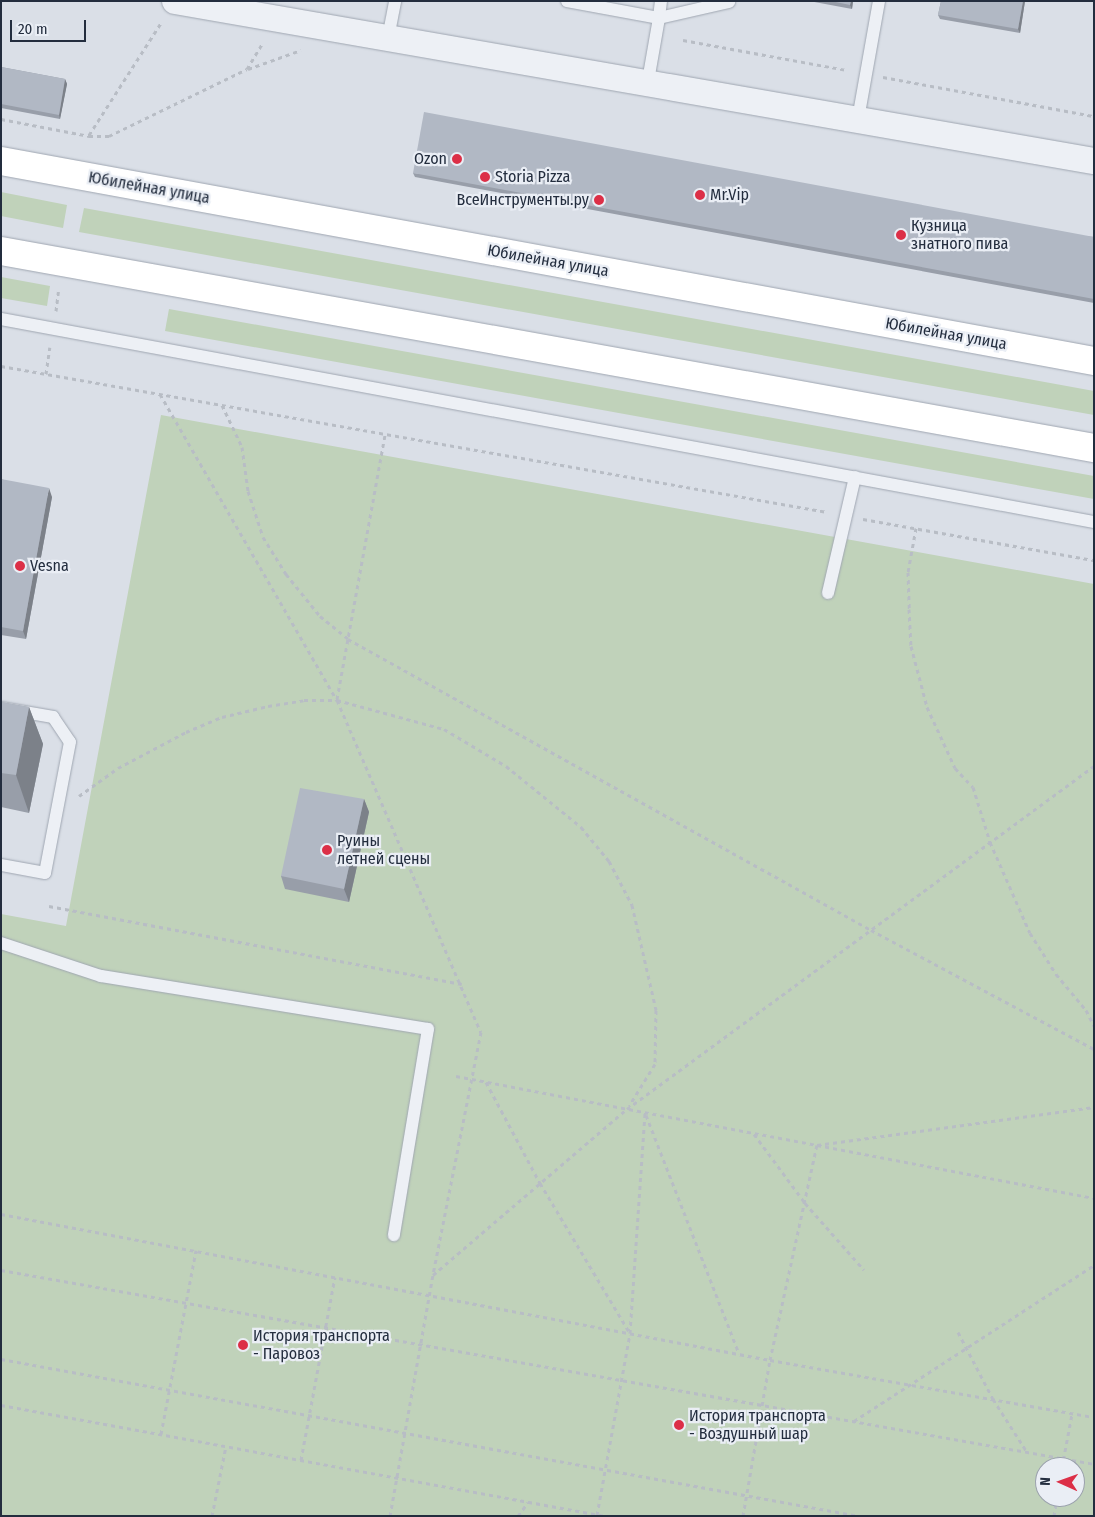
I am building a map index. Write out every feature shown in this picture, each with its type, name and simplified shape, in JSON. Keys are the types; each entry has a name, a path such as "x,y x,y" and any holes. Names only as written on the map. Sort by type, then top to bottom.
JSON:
{"main road":[{"name":"Юбилейная улица","path":"1,162 1094,361"},
{"path":"1,251 1094,448"}],"street":[{"path":"175,1 648,81 1094,161"}],"lane":[{"path":"388,38 395,1"},
{"path":"567,1 659,18 728,2"},
{"path":"648,81 661,1"},
{"path":"858,119 879,1"},
{"path":"1,319 1094,522"},
{"path":"828,593 855,477"},
{"path":"1,708 52,717 70,742 45,873 1,865"},
{"path":"1,943 101,976 428,1029 394,1235"}],"path":[{"path":"89,136 175,1"},
{"path":"1,120 89,136 109,136 247,70 277,19"},
{"path":"682,40 1094,116"},
{"path":"1,366 1094,560"},
{"path":"160,394 337,700 463,984 481,1032 429,1295 404,1434 399,1479 390,1516"},
{"path":"222,405 242,447 248,491 263,537 286,574 314,609 348,639 871,930 1094,1049"},
{"path":"337,700 385,434"},
{"path":"916,528 908,572 911,646 927,707 955,768 973,787 990,842 1030,933 1056,974 1086,1010 1094,1026"},
{"path":"57,810 118,768 186,732 222,717 304,700 337,700 444,729 506,766 582,827 609,862 632,905 646,955 656,1010 655,1064 627,1109"},
{"path":"433,1275 627,1109 1094,766"},
{"path":"49,906 463,984"},
{"path":"456,1076 1094,1198"},
{"path":"486,1082 540,1183 630,1333"},
{"path":"817,1145 1094,1107"},
{"path":"598,1515 630,1333 645,1112"},
{"path":"645,1112 740,1354"},
{"path":"754,1133 805,1203 864,1270"},
{"path":"743,1516 770,1360 817,1145"},
{"path":"1,1214 770,1360 1094,1417"},
{"path":"162,1434 196,1250"},
{"path":"853,1422 1094,1265"},
{"path":"1,1270 1053,1457"},
{"path":"301,1460 335,1277"},
{"path":"958,1332 968,1347 993,1399 1028,1452"},
{"path":"1,1359 859,1516"},
{"path":"1,1405 605,1516"},
{"path":"1063,1457 1072,1413"},
{"path":"212,1516 226,1446"},
{"path":"518,1516 528,1502"}],"green space":[{"path":"1,192 67,205 63,228 1,216"},
{"path":"84,208 1094,391 1094,415 79,232"},
{"path":"1,277 50,286 47,306 1,298"},
{"path":"169,309 1094,476 1094,499 165,331"},
{"path":"161,415 1094,584 1094,1516 1,1516 1,914 66,926"}],"building":[{"path":"831,1 851,1 850,5"},
{"path":"941,1 1023,1 1018,29 938,15"},
{"path":"1,67 65,79 59,115 1,104"},
{"path":"424,112 1094,237 1094,299 413,173"},
{"name":"Vesna","path":"1,479 49,488 23,631 1,627"},
{"path":"1,702 29,707 16,775 1,773"},
{"name":"Руины летней сцены","path":"300,788 364,799 344,889 281,876"}],"place":[{"name":"Ozon","path":"457,159"},
{"name":"Storia Pizza","path":"485,177"},
{"name":"Mr.Vip","path":"700,195"},
{"name":"ВсеИнструменты.ру","path":"599,200"},
{"name":"Кузница знатного пива","path":"901,235"},
{"name":"Vesna","path":"20,566"},
{"name":"Руины летней сцены","path":"327,850"},
{"name":"История транспорта - Паровоз","path":"243,1345"},
{"name":"История транспорта - Воздушный шар","path":"679,1425"}]}
